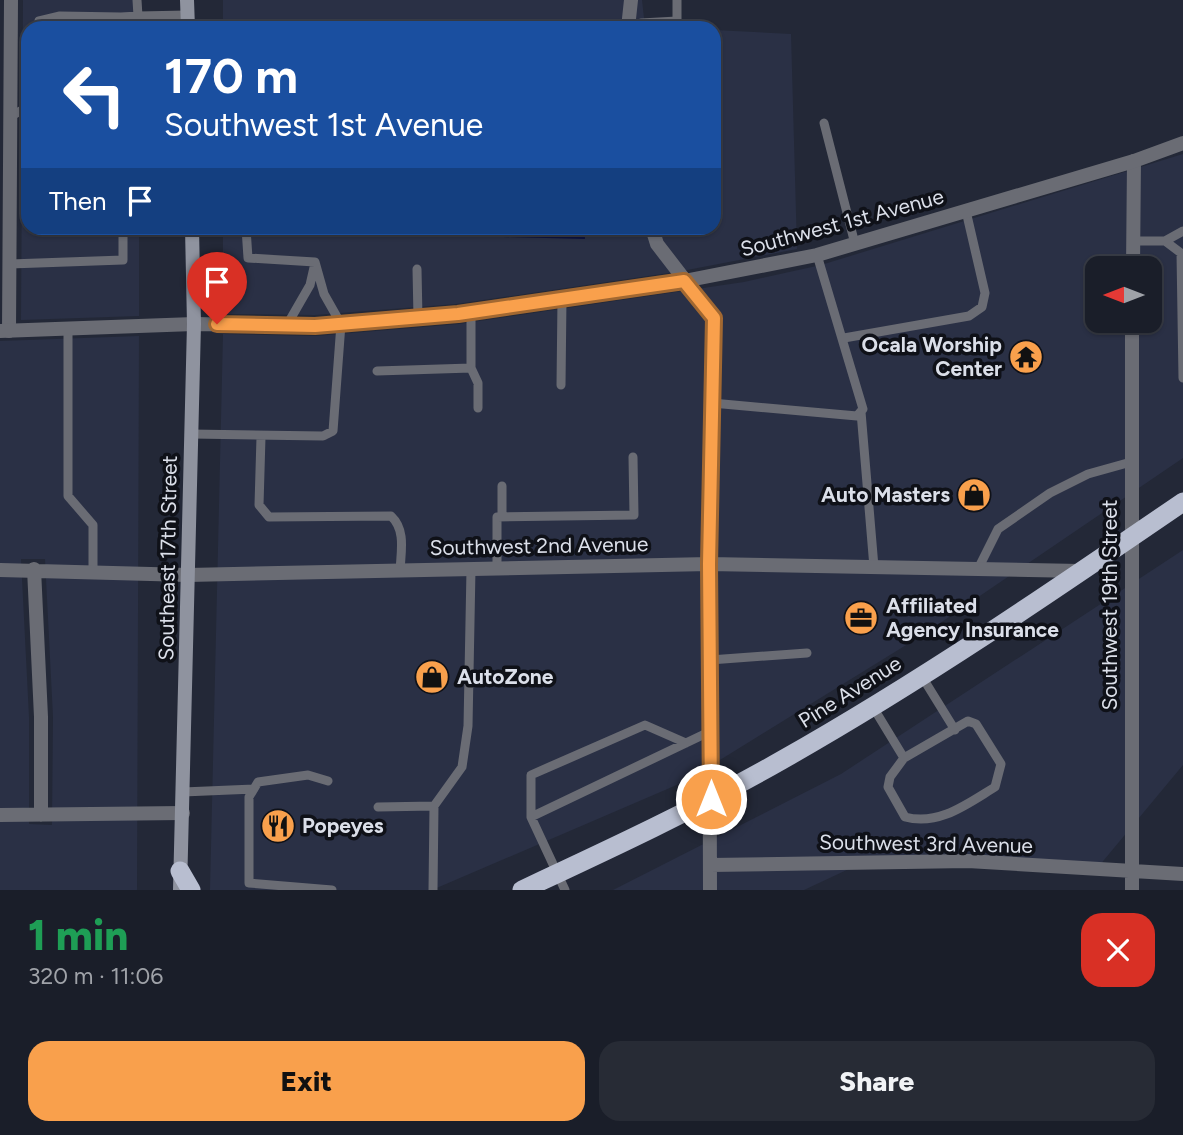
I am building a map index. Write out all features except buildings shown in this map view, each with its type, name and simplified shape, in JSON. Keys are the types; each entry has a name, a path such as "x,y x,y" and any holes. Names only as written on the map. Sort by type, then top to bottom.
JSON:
{"highway":[{"name":"Pine Avenue","path":"522,890 561,882 873,707 1183,502"},
{"path":"180,880 191,890"}],"main road":[{"name":"Southeast 17th Street","path":"180,880 194,324 192,235"}],"street":[{"path":"5,331 10,264 5,147 11,116 5,89 11,0"},
{"path":"630,21 631,0"},
{"name":"Southwest 1st Avenue","path":"5,331 194,324 341,324 471,312 684,281 817,255 1134,161 1183,143"},
{"path":"1133,256 1134,161"},
{"path":"654,235 657,244 714,318 709,564 710,890"},
{"name":"Southwest 19th Street","path":"1132,333 1132,890"},
{"name":"Southwest 2nd Avenue","path":"0,570 188,575 709,564 1080,571"},
{"path":"34,569 41,717 41,814"},
{"path":"0,815 183,813"},
{"name":"Southwest 3rd Avenue","path":"710,865 968,861 1183,874"}],"lane":[{"path":"137,0 138,16"},
{"path":"665,21 677,20 677,0"},
{"path":"39,21 60,16 187,14"},
{"path":"11,116 21,111"},
{"path":"824,123 855,244"},
{"path":"844,338 969,316 982,307 985,293 966,211"},
{"path":"1133,241 1165,241 1183,231"},
{"path":"10,264 122,260 123,235"},
{"path":"246,235 248,258 315,262"},
{"path":"1165,241 1181,253 1183,378"},
{"path":"817,255 844,338 863,409 861,412 874,567"},
{"path":"191,434 323,436 333,431 341,324 324,294 315,262"},
{"path":"287,325 310,285 315,262"},
{"path":"417,269 418,318"},
{"path":"561,385 562,299"},
{"path":"471,312 471,368 478,383 478,408"},
{"path":"68,329 68,496 93,525 93,571"},
{"path":"377,371 471,368"},
{"path":"712,403 858,416 861,412"},
{"path":"261,437 259,505 262,512 269,517 391,516 399,523 402,533 400,570"},
{"path":"497,568 497,517 634,515 633,457"},
{"path":"978,569 998,529 1050,494 1088,474 1131,462"},
{"path":"502,486 502,517"},
{"path":"433,890 434,806 462,767 468,726 471,569"},
{"path":"710,660 807,653"},
{"path":"921,675 955,730"},
{"path":"873,707 904,758"},
{"path":"968,721 976,724 1001,764 995,787 944,817 917,821 905,817 888,787 890,777 904,758 968,721"},
{"path":"561,882 531,817 531,775 645,725 686,743"},
{"path":"531,817 710,731"},
{"path":"328,781 309,775 278,777 258,782 249,797 247,870 249,883 332,890"},
{"path":"183,792 254,789"},
{"path":"378,807 434,806"}],"shaded area":[{"path":"23,0 140,0 140,21 23,21"},
{"path":"223,0 642,0 644,21 223,21"},
{"path":"721,30 791,34 797,249 682,271 456,304 315,315 223,314 223,235 504,235 585,238 585,235 721,235"},
{"path":"1183,154 1183,458 924,634 686,781 432,890 210,890 223,334 316,336 459,324 744,282 821,265"},
{"path":"22,235 139,235 139,316 21,320"},
{"path":"585,235 585,239 503,237"},
{"path":"139,336 137,890 0,890 0,341","holes":["21,559 45,559 53,717 52,825 29,824 29,717"]},
{"path":"1183,550 1183,765 1099,866 851,868 804,890 613,890 841,774"}],"place":[{"name":"Ocala Worship Center","path":"1026,357"},
{"name":"Auto Masters","path":"974,495"},
{"name":"Affiliated Agency Insurance","path":"861,618"},
{"name":"AutoZone","path":"432,677"},
{"name":"Popeyes","path":"278,826"}],"route":[{"path":"217,324 315,326 458,314 684,281 714,318 709,564 711,799"}]}
